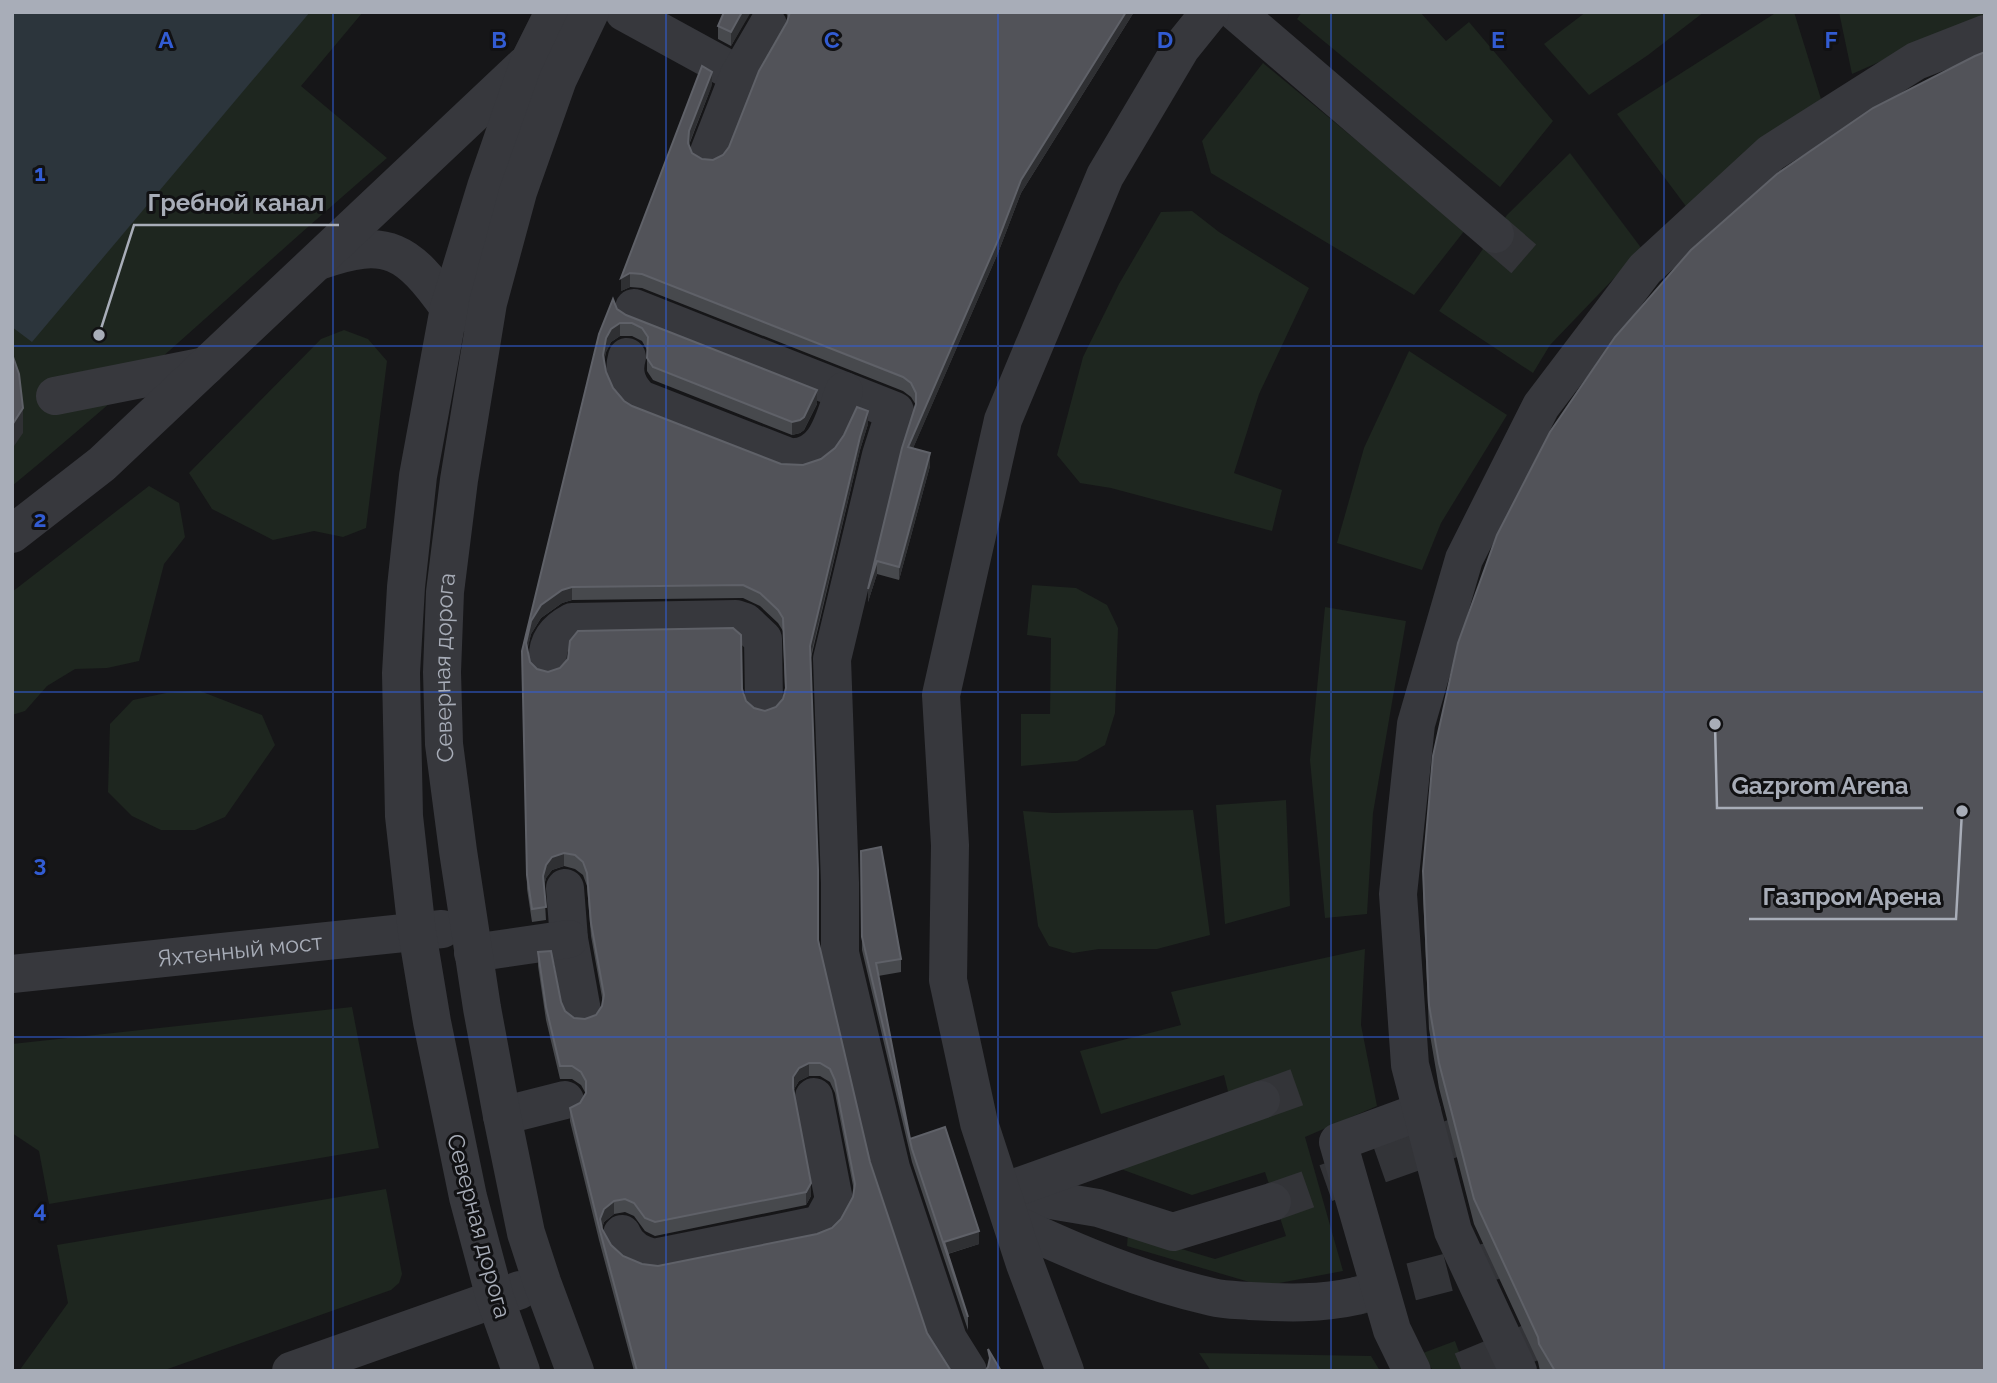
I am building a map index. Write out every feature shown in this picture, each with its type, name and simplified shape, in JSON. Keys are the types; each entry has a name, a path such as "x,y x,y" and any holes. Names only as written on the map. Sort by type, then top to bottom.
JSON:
{"street":[{"name":"Северная дорога","path":"548,61 554,12"},
{"name":"Северная дорога","path":"575,1371 527,1233 502,1116 471,939 444,744 442,672 445,592 459,480 467,312 486,187 548,61 590,12"},
{"path":"624,12 739,75"},
{"path":"1065,1371 1025,1264 979,1123 948,979 950,845 940,695 1003,420 1105,176 1181,48 1210,12"},
{"path":"1236,12 1496,234"},
{"path":"709,152 739,75 768,25"},
{"path":"1518,1371 1453,1231 1410,1065 1398,894 1416,724 1464,559 1541,406 1645,269 1771,153 1916,61 1985,34"},
{"path":"12,534 102,464 317,262 548,61"},
{"path":"317,262 347,251 374,248 402,256 467,312"},
{"path":"634,308 895,411 881,455 832,659 840,953 891,1168 948,1339 968,1371"},
{"name":"Северная дорога","path":"467,312 418,476 406,587 401,673 404,816 417,932 432,1022 468,1197 495,1298 521,1371"},
{"path":"626,360 624,371 628,383 640,399 789,457 799,458 820,446 830,432 844,391"},
{"path":"55,396 205,366"},
{"path":"547,658 549,644 563,626 572,622 736,619 745,622 763,639 764,702"},
{"path":"565,888 569,939 582,1011"},
{"name":"Яхтенный мост","path":"12,974 417,932 471,939 569,939"},
{"path":"622,1236 636,1251 654,1258 822,1222 834,1200 814,1097"},
{"path":"502,1116 565,1100"},
{"path":"1007,1208 1261,1100"},
{"path":"1412,1371 1392,1330 1338,1142 1422,1111"},
{"path":"1007,1208 1098,1208 1173,1231 1272,1202"},
{"path":"1007,1208 1056,1243 1146,1279 1215,1298 1284,1303 1333,1301 1356,1296"},
{"path":"291,1371 542,1282"}],"shaded area":[{"path":"12,12 363,12 301,86 387,158 107,406 12,486"},
{"path":"12,12 310,12 32,342 12,327"},
{"path":"1302,12 1420,12 1446,41 1469,22 1553,121 1500,187 1297,19"},
{"path":"1586,12 1704,12 1589,95 1544,44"},
{"path":"1777,12 1794,12 1821,99 1688,209 1617,114"},
{"path":"1839,12 1985,12 1985,15 1852,74"},
{"path":"1263,63 1465,230 1414,295 1211,173 1202,141"},
{"path":"1570,153 1642,249 1550,345 1533,373 1439,311 1507,215"},
{"path":"1192,211 1219,232 1309,288 1259,394 1234,473 1282,490 1272,531 1111,488 1080,483 1057,455 1083,357 1119,284 1161,212"},
{"path":"344,330 368,339 387,361 366,528 343,537 314,531 273,540 212,509 189,473 321,339"},
{"path":"1409,351 1507,415 1441,523 1422,570 1337,543 1364,448"},
{"path":"149,486 179,503 185,537 164,564 139,661 107,668 75,669 47,686 25,711 12,715 12,592"},
{"path":"1032,585 1076,588 1107,605 1118,628 1115,713 1105,745 1077,761 1021,766 1021,714 1050,714 1051,638 1027,635"},
{"path":"1325,607 1406,621 1373,813 1367,914 1325,918 1310,760"},
{"path":"200,691 262,715 275,745 225,817 195,830 161,830 132,816 108,792 110,724 133,700 166,693"},
{"path":"1286,800 1290,906 1225,924 1216,805"},
{"path":"1193,810 1210,935 1157,949 1099,949 1073,953 1049,946 1038,926 1023,811 1053,813"},
{"path":"1365,949 1361,1025 1377,1106 1305,1137 1343,1271 1263,1286 1127,1246 1128,1233 1215,1259 1286,1236 1265,1172 1192,1195 1118,1168 1235,1120 1224,1075 1101,1114 1080,1051 1181,1025 1171,992"},
{"path":"352,1007 379,1148 49,1204 39,1151 12,1133 12,1044"},
{"path":"386,1189 402,1274 399,1283 391,1290 162,1371 19,1371 68,1303 57,1245"},
{"path":"1455,1341 1466,1371 1433,1371 1423,1353"},
{"path":"1199,1353 1371,1356 1380,1371 1211,1371"}],"building":[{"path":"724,12 742,12 731,32 718,26"},
{"path":"790,12 1126,12 1021,180 998,240 908,447 930,453 899,567 877,561 868,589 902,448 916,404 916,393 911,383 903,377 642,274 630,273 621,278 702,66 712,72 689,131 688,143 692,153 702,159 713,160 723,155 729,147 759,71"},
{"path":"1985,52 1985,1371 1555,1371 1539,1344 1474,1199 1439,1063 1429,1005 1423,871 1433,756 1458,643 1497,535 1550,432 1615,337 1691,250 1777,174 1873,108"},
{"path":"613,299 617,309 626,315 817,390 804,417 792,422 653,367 647,358 648,337 642,328 632,323 620,323 611,329 606,338 603,355 606,372 613,388 624,401 781,464 803,465 821,459 835,448 844,435 857,407 868,411 810,646 818,940 870,1162 927,1333 951,1371 637,1371 570,1108 580,1103 586,1093 586,1081 581,1072 572,1066 560,1066 546,1007 538,952 551,951 565,1011 574,1018 585,1019 596,1015 602,1006 604,995 591,923 587,873 583,862 575,855 564,853 552,857 543,876 546,907 532,909 527,875 522,651 599,334","holes":["743,585 760,593 783,618 786,688 783,699 776,707 765,711 754,708 746,701 742,689 741,635 733,628 578,631 570,641 568,659 560,668 548,672 537,669 530,662 526,643 531,621 541,605 562,590 572,587","809,1063 820,1063 830,1069 835,1080 855,1184 853,1197 841,1219 832,1228 817,1234 658,1266 642,1264 623,1256 611,1245 600,1219 604,1209 614,1201 625,1199 634,1203 645,1218 655,1222 806,1192 811,1183 793,1077 799,1068"]},
{"path":"12,354 19,374 23,408 12,425"},
{"path":"881,847 901,959 876,963 910,1139 945,1127 979,1231 944,1242 968,1317 912,1149 862,937 861,851"},
{"path":"988,1349 1001,1371 985,1371 990,1358"}],"tunnel":[{"path":"1495,234 1538,271"},
{"path":"1261,1100 1306,1084"},
{"path":"1272,1202 1477,1130"},
{"path":"1356,1296 1500,1259"},
{"path":"1462,1371 1549,1335"}],"place":[{"name":"Гребной канал","path":"99,335"},
{"name":"Gazprom Arena","path":"1715,724"},
{"name":"Газпром Арена","path":"1962,811"}]}
